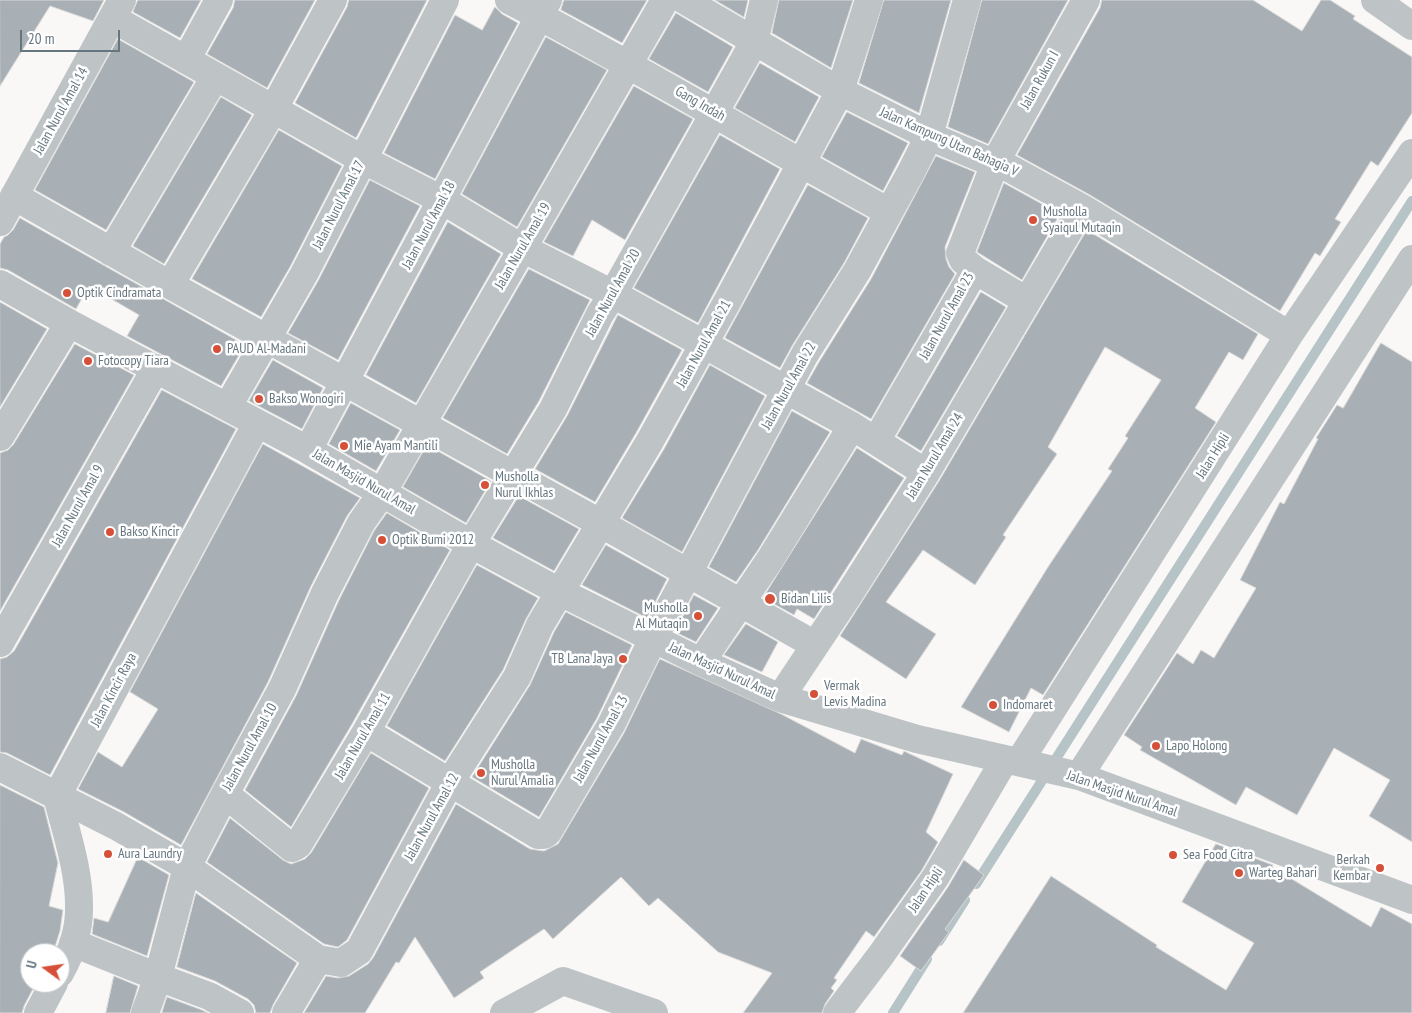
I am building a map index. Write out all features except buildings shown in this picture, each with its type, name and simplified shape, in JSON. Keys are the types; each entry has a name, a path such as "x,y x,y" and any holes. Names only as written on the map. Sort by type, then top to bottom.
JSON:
{"street":[{"path":"186,60 219,0"},
{"path":"170,285 273,110 333,0"},
{"name":"Jalan Nurul Amal 17","path":"228,406 304,274 445,0"},
{"name":"Gang Indah","path":"509,0 544,8 628,64 715,112 801,164 890,212"},
{"name":"Jalan Nurul Amal 19","path":"382,492 665,0"},
{"name":"Jalan Kampung Utan Bahagia V","path":"684,0 840,91 929,136 986,160 996,161 1082,208 1289,335"},
{"name":"Jalan Nurul Amal 20","path":"471,544 554,409 600,314 754,42 764,0"},
{"name":"Jalan Nurul Amal 21","path":"560,592 650,441 840,91 869,0"},
{"name":"Jalan Nurul Amal 22","path":"653,639 805,354 857,271 929,136 967,0"},
{"name":"Jalan Rukun I","path":"996,161 1086,0"},
{"path":"1375,0 1412,26"},
{"name":"Jalan Nurul Amal 18","path":"308,450 544,8"},
{"path":"117,9 186,60 215,77 362,160 442,200 522,248 613,294 852,426 926,473"},
{"name":"Jalan Nurul Amal 14","path":"0,222 117,9"},
{"path":"111,252 215,77"},
{"name":"Jalan Hipli","path":"837,1013 1017,762 1289,335 1412,153"},
{"name":"Jalan Nurul Amal 23","path":"876,441 975,270 963,260 960,253 996,161"},
{"path":"14,196 266,339 600,523 815,645"},
{"name":"Jalan Nurul Amal 24","path":"780,698 848,596 926,473 1082,208"},
{"path":"1075,775 1404,289 1412,260"},
{"path":"975,270 1027,301"},
{"name":"Jalan Masjid Nurul Amal","path":"0,284 69,323 228,406 471,544 560,592 653,639 780,698 917,739 1075,775 1412,900"},
{"path":"0,437 69,323"},
{"name":"Jalan Nurul Amal 9","path":"0,643 156,368"},
{"name":"Jalan Kincir Raya","path":"57,796 257,423"},
{"path":"701,662 771,558 852,426"},
{"name":"Jalan Nurul Amal 10","path":"145,1013 158,977 187,867 282,689 324,593 356,532 382,492"},
{"name":"Jalan Nurul Amal 11","path":"225,794 292,848 298,845 366,732 471,544"},
{"name":"Jalan Nurul Amal 12","path":"318,959 341,963 359,951 450,782 517,677 540,625 560,592"},
{"name":"Jalan Nurul Amal 13","path":"450,782 538,835 544,835 548,832 611,725 653,639"},
{"path":"366,732 450,782"},
{"path":"0,767 116,826 187,867 318,959 286,1013"},
{"path":"57,796 78,884 80,912 70,950"},
{"path":"73,943 209,996 240,1013"},
{"path":"504,1013 563,981 654,1013"},
{"path":"38,1013 49,993"}],"waterway":[{"path":"976,884 1412,201"},
{"path":"939,941 965,900"},
{"path":"893,1013 927,959"}],"place":[{"name":"Musholla Syaiqul Mutaqin","path":"1033,220"},
{"name":"Optik Cindramata","path":"67,293"},
{"name":"PAUD Al-Madani","path":"217,349"},
{"name":"Fotocopy Tiara","path":"88,361"},
{"name":"Bakso Wonogiri","path":"259,399"},
{"name":"Mie Ayam Mantili","path":"344,446"},
{"name":"Musholla Nurul Ikhlas","path":"485,485"},
{"name":"Bakso Kincir","path":"110,532"},
{"name":"Optik Bumi 2012","path":"382,540"},
{"name":"Bidan Lilis","path":"770,599"},
{"name":"Musholla Al Mutaqin","path":"698,616"},
{"name":"TB Lana Jaya","path":"623,659"},
{"name":"Vermak Levis Madina","path":"814,694"},
{"name":"Indomaret","path":"993,705"},
{"name":"Lapo Holong","path":"1156,746"},
{"name":"Musholla Nurul Amalia","path":"481,773"},
{"name":"Aura Laundry","path":"108,854"},
{"name":"Sea Food Citra","path":"1173,855"},
{"name":"Berkah Kembar","path":"1380,868"},
{"name":"Warteg Bahari","path":"1239,873"}]}
